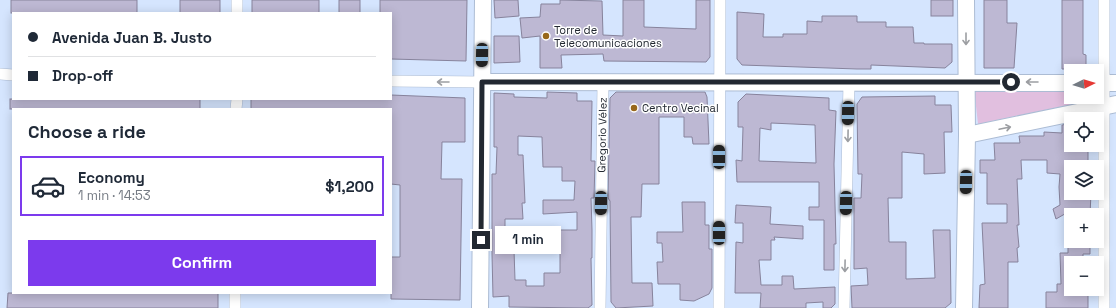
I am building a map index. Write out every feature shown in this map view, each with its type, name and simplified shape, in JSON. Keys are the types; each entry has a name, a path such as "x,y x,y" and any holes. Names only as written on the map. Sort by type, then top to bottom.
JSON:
{"street":[{"path":"237,0 237,12"},
{"path":"480,308 483,0"},
{"path":"719,308 720,0"},
{"path":"964,308 967,135 966,0"},
{"path":"1104,0 1106,83 1110,106 1104,308"},
{"path":"0,74 12,75"},
{"path":"392,81 1064,83"},
{"name":"Gregorio Vélez","path":"600,308 603,82"},
{"path":"844,308 849,83"},
{"path":"967,135 1110,106"},
{"path":"235,294 235,308"}],"shaded area":[{"path":"974,88 1064,88 1064,104 1073,104 978,124"}],"building":[{"path":"11,0 137,0 137,12 11,13"},
{"path":"180,0 220,0 220,12 180,12"},
{"path":"252,0 319,0 319,12 252,12"},
{"path":"339,0 360,0 360,12 339,12"},
{"path":"380,0 467,0 466,61 392,59 392,12 380,12"},
{"path":"494,0 518,0 519,16 495,18"},
{"path":"560,0 602,1 603,35 623,36 623,0 644,0 644,27 696,29 696,0 710,0 710,57 706,62 604,61 603,54 561,55 562,68 540,68 540,36 522,38 520,18 540,17 541,4 560,4"},
{"path":"931,0 953,0 953,16 931,16"},
{"path":"984,0 1007,0 1007,23 1017,23 1014,68 984,68"},
{"path":"1062,0 1083,0 1083,54 1086,55 1086,64 1064,64 1064,69 1062,69"},
{"path":"737,12 764,14 763,37 783,37 783,34 807,34 807,21 822,22 822,16 857,16 857,22 886,22 886,27 913,27 914,43 952,44 952,62 945,68 871,65 871,69 857,69 742,65 737,59"},
{"path":"494,36 519,36 520,62 494,63"},
{"path":"547,92 577,93 577,101 592,101 591,161 595,161 594,198 591,198 592,305 588,308 509,307 509,296 493,297 492,174 496,174 497,147 494,147 494,93 514,94 514,97 547,98","holes":["518,136 542,137 543,167 562,167 562,181 575,181 574,200 543,200 543,214 577,212 577,230 560,230 560,273 544,273 544,286 526,286 526,280 515,280 514,250 529,250 529,239 505,240 505,219 523,219 522,203 525,203 523,155 518,155"]},
{"path":"616,92 705,92 707,97 709,144 693,144 692,137 684,137 684,117 659,117 659,184 642,184 641,217 631,217 632,283 652,283 653,306 616,308 611,302 610,201 608,198 610,98"},
{"path":"746,94 829,98 829,110 836,111 834,164 836,244 834,244 834,270 824,270 824,220 809,220 809,207 819,207 819,182 737,182 736,160 742,161 743,127 738,127 738,102","holes":["771,123 815,125 816,163 759,161 760,128 771,130"]},
{"path":"392,95 465,98 465,142 442,142 441,179 462,179 460,300 391,299 392,257 400,257 400,185 392,184 392,108 251,108 251,100 392,100"},
{"path":"935,96 935,105 951,105 952,132 944,132 945,173 924,174 924,154 902,152 902,198 888,198 889,242 906,242 906,279 935,278 933,230 950,230 951,303 945,308 852,308 851,286 868,285 867,268 854,269 854,198 861,198 862,174 858,174 857,104 862,97"},
{"path":"10,99 200,100 200,108 10,109"},
{"path":"1062,125 1064,125 1064,152 1088,152 1088,160 1064,160 1064,200 1091,200 1090,208 1064,208 1064,214 1056,219 1053,209 1060,205 1060,174 1047,173 1047,160 1021,160 1022,179 1017,179 1019,225 1017,225 1019,247 1017,248 1018,262 1008,262 1008,308 979,308 980,285 985,284 982,223 1007,223 1007,204 987,204 987,173 980,173 980,160 995,160 994,143 1020,143 1019,136 1044,136 1044,132 1062,133"},
{"path":"682,202 705,202 705,225 709,225 709,249 712,249 712,288 709,294 694,301 680,300 680,284 658,284 657,262 663,262 662,243 657,243 657,232 683,232"},
{"path":"736,205 771,207 770,224 803,226 803,239 774,237 775,240 771,240 771,260 759,260 761,285 782,285 782,276 793,276 794,289 835,287 835,304 831,308 823,308 823,302 806,303 806,308 760,308 761,293 735,293 736,242 743,243 743,223 735,223"},
{"path":"1068,248 1090,248 1090,254 1083,254 1083,256 1064,256 1064,296 1088,296 1088,308 1046,308 1046,292 1057,292 1057,284 1061,284 1060,253 1068,253"},
{"path":"8,293 218,294 218,308 7,308"}],"place":[{"name":"Torre de Telecomunicaciones","path":"546,36"},
{"name":"Centro Vecinal","path":"634,108"}],"route":[{"path":"481,240 482,82 1011,82"}]}
